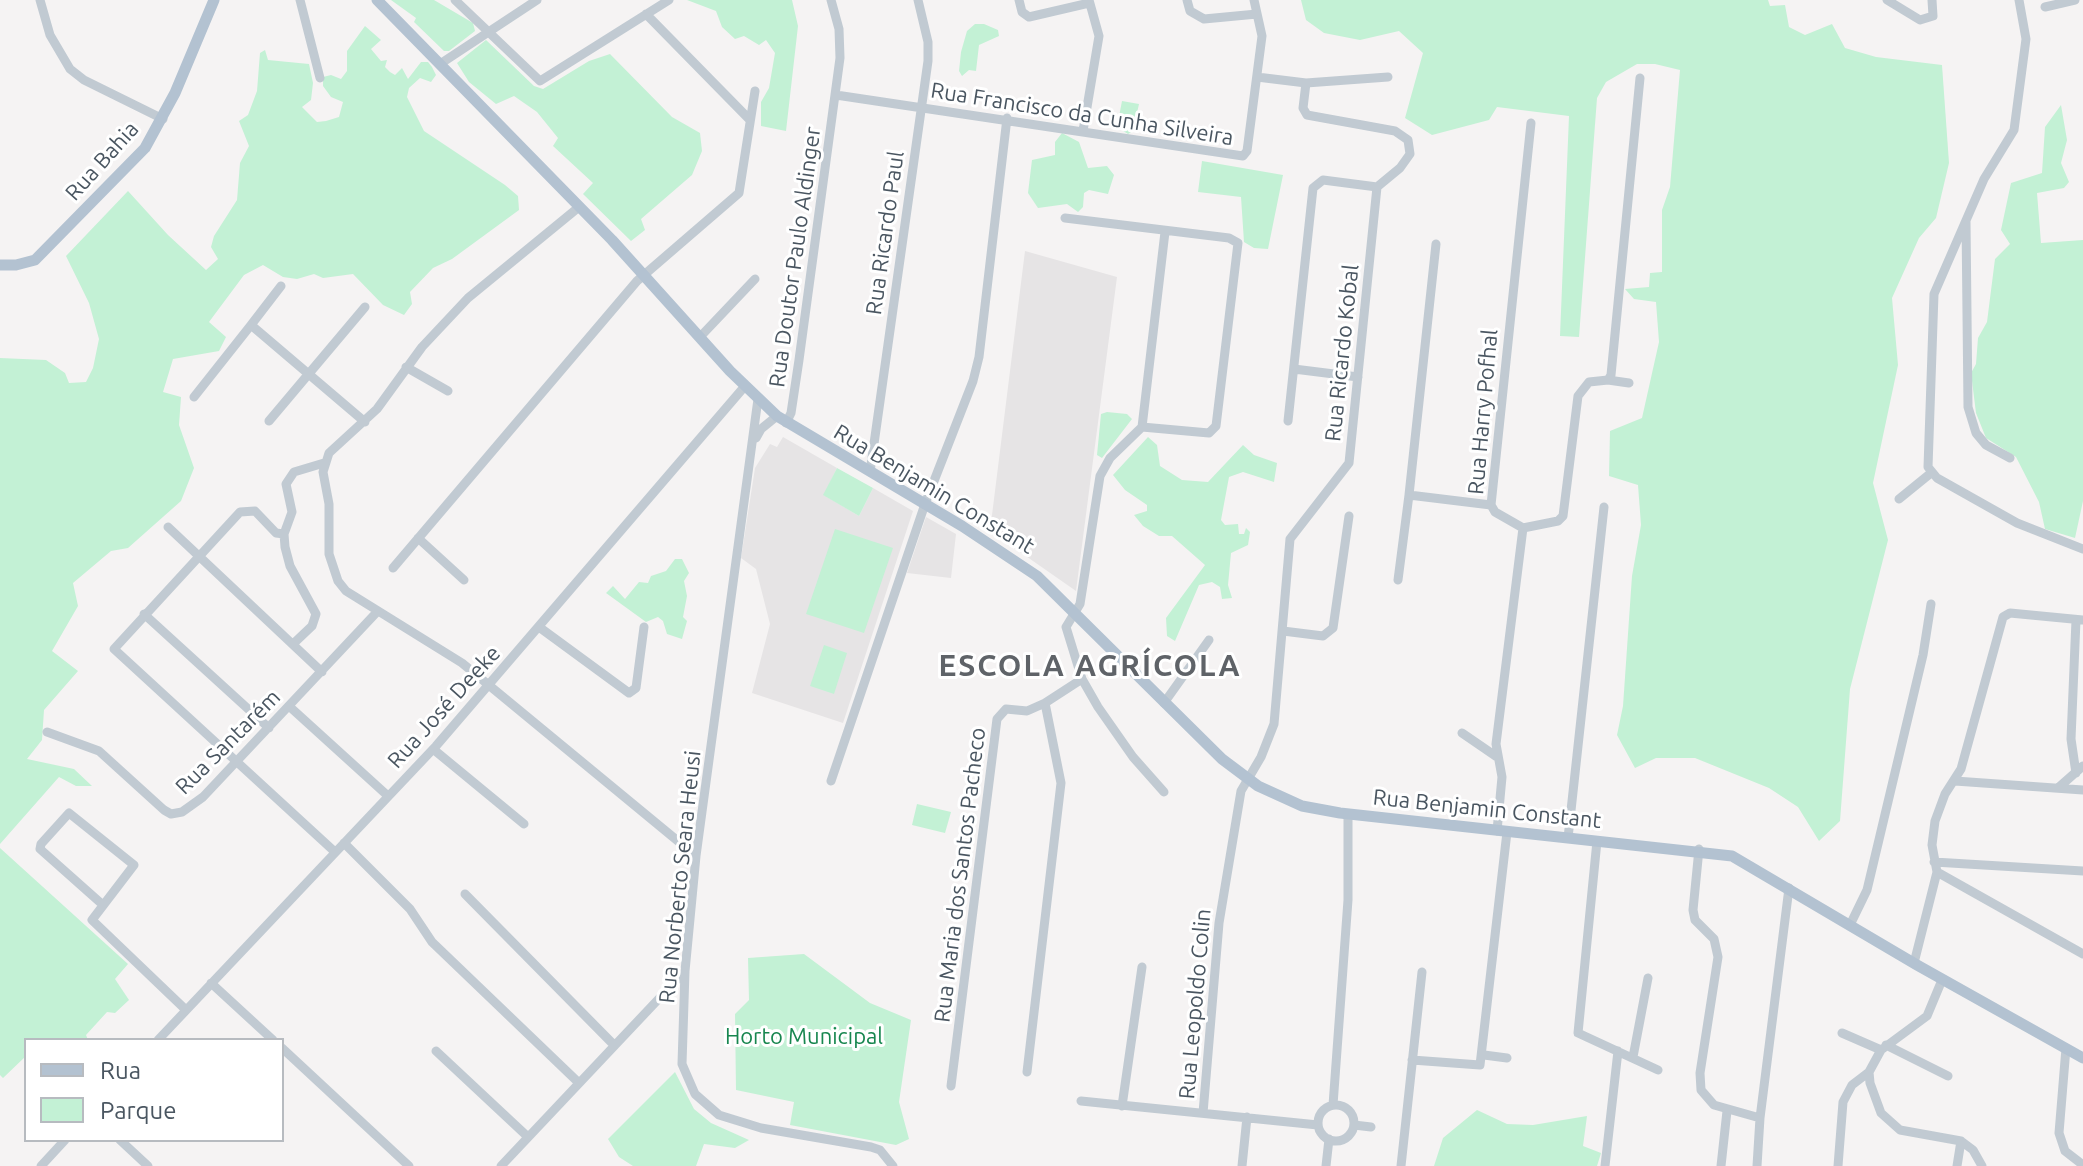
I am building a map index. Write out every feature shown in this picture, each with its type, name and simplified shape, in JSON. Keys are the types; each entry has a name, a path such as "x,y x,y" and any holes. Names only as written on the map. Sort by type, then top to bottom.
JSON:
{"main road":[{"name":"Rua Bahia","path":"0,265 28,263 52,246 136,159 163,119 214,0"},
{"name":"Rua Benjamin Constant","path":"377,0 645,274 745,386 781,420 1016,560 1075,613 1164,703 1247,778 1302,806 1348,814 1699,849 1732,856 1942,980 2083,1058"}],"street":[{"path":"40,0 50,35 70,69 84,80 163,119"},
{"path":"300,0 320,78"},
{"path":"455,0 540,81 669,0"},
{"path":"440,64 537,0"},
{"name":"Rua Doutor Paulo Aldinger","path":"781,420 791,413 836,95 840,44 831,0"},
{"name":"Rua Ricardo Paul","path":"870,472 928,42 918,0"},
{"path":"1019,0 1022,12 1029,17 1089,1 1099,36 1083,131"},
{"path":"1187,0 1190,11 1204,19 1257,14"},
{"path":"1254,0 1262,36 1257,77 1306,83 1388,77"},
{"path":"1887,0 1920,20 1933,16 1932,0"},
{"path":"2019,0 2026,39 2014,130 1984,179 1934,294 1927,458 1931,473 2017,523 2083,549"},
{"path":"2045,7 2075,0"},
{"path":"646,14 750,120"},
{"name":"Rua Francisco da Cunha Silveira","path":"836,95 1007,118 1243,156 1247,151 1257,77"},
{"path":"1608,380 1640,78"},
{"path":"1288,421 1313,188 1323,180 1377,187 1410,154 1408,140 1395,131 1307,115 1303,108 1306,83"},
{"path":"393,568 645,274 739,193 755,91"},
{"path":"831,781 925,504 979,357 1007,118"},
{"name":"Rua Harry Pofhal","path":"1523,528 1495,512 1491,505 1531,123"},
{"name":"Rua Ricardo Kobal","path":"1247,778 1261,757 1274,724 1290,539 1349,463 1377,187"},
{"path":"293,644 312,626 316,614 290,566 284,534 292,512 286,484 288,477 324,463 365,422 406,367 468,298 579,207"},
{"path":"1065,218 1229,238 1238,243 1216,426 1209,433 1142,427"},
{"path":"1966,221 1968,407 1976,433 1986,445 2010,458"},
{"path":"1164,792 1133,757 1082,679 1067,633 1068,622 1081,598 1100,476 1110,458 1142,427 1165,232"},
{"path":"1398,580 1436,244"},
{"path":"700,337 755,279"},
{"path":"194,397 281,286"},
{"path":"269,421 365,307"},
{"path":"251,325 365,422"},
{"path":"406,367 448,391"},
{"path":"1294,369 1358,377"},
{"path":"1412,1060 1475,1066 1480,1065 1484,1055 1502,831 1502,777 1497,757 1523,528 1558,521 1563,516 1578,396 1589,382 1608,380 1629,383"},
{"name":"Rua José Deeke","path":"160,1038 433,749 745,386"},
{"name":"Rua Norberto Seara Heusi","path":"758,399 696,856 685,971 682,1064 689,1086 703,1103 719,1115 748,1125 880,1150 893,1166"},
{"path":"753,445 761,429 781,420"},
{"path":"324,463 333,569 346,591 376,613 445,651 696,856"},
{"path":"1899,499 1931,473"},
{"path":"1409,495 1491,505"},
{"path":"1568,838 1604,507"},
{"path":"284,534 276,533 255,511 246,509 232,520 114,649 335,852"},
{"path":"1283,631 1329,634 1349,516"},
{"path":"168,527 322,672"},
{"path":"418,538 464,580"},
{"path":"1850,925 1867,890 1923,655 1931,604"},
{"name":"Rua Santarém","path":"47,732 99,751 171,814 190,807 237,762 376,613"},
{"path":"144,614 269,728"},
{"path":"1914,963 1936,867 1932,845 1935,821 1945,794 1955,781 1967,753 2006,614 2080,620 2071,739 2079,770 2058,788"},
{"path":"539,627 629,693 636,688 644,627"},
{"path":"1164,703 1209,640"},
{"name":"Rua Maria dos Santos Pacheco","path":"951,1086 997,719 1006,709 1027,711 1045,703 1082,679"},
{"path":"1027,1072 1061,783 1045,703"},
{"path":"290,707 388,796"},
{"path":"1462,733 1497,757"},
{"path":"433,749 524,824"},
{"name":"Rua Leopoldo Colin","path":"1081,1101 1203,1113 1219,923 1241,791 1247,778"},
{"path":"1955,781 2083,790"},
{"path":"103,905 40,849 69,813 134,865 92,920 186,1010"},
{"path":"1333,1105 1348,900 1348,814"},
{"path":"1597,841 1578,1033 1658,1070"},
{"path":"344,843 410,909 432,942 579,1083"},
{"path":"1699,849 1693,910 1695,920 1714,939 1718,957 1700,1073 1701,1090 1714,1105 1760,1118"},
{"path":"1936,867 2083,871"},
{"path":"1936,867 2083,954"},
{"path":"1757,1166 1760,1118 1789,888"},
{"path":"465,894 614,1045"},
{"path":"1122,1106 1142,967"},
{"path":"501,1166 685,971"},
{"path":"1401,1166 1422,972"},
{"path":"1633,1057 1648,978"},
{"path":"1838,1166 1843,1102 1852,1085 1869,1072 1883,1048 1927,1016 1942,980"},
{"path":"211,983 271,1038"},
{"path":"1842,1033 1948,1076"},
{"path":"2066,1048 2059,1133 2065,1151 2083,1165"},
{"path":"284,1050 409,1166"},
{"path":"436,1051 528,1137"},
{"path":"1605,1166 1618,1051"},
{"path":"1484,1055 1507,1058"},
{"path":"1869,1072 1875,1102 1900,1130 1961,1141 1973,1150 1982,1166"},
{"path":"1329,1139 1348,1136 1354,1125 1350,1112 1333,1105"},
{"path":"1318,1125 1321,1112 1333,1105"},
{"path":"1721,1166 1727,1111"},
{"path":"1203,1113 1318,1125 1329,1139 1326,1166"},
{"path":"1242,1166 1247,1117"},
{"path":"1354,1125 1371,1127"},
{"path":"1957,1166 1961,1141"},
{"path":"41,1166 63,1142"},
{"path":"122,1142 148,1166"}],"shaded area":[{"path":"1025,251 1117,277 1076,591 990,531"},
{"path":"783,437 837,468 824,495 859,516 873,488 913,511 843,723 752,693 770,624 756,569 741,558 755,468 770,444 777,447"},
{"path":"926,517 956,534 951,578 907,573"}],"green space":[{"path":"391,0 434,0 473,23 475,31 449,51 444,51 414,22 416,18"},
{"path":"687,0 792,0 798,26 786,131 761,126 761,102 769,88 775,53 766,40 759,45 744,36 735,39 722,27 716,11"},
{"path":"1301,0 1768,0 1770,6 1785,5 1789,27 1805,35 1832,24 1845,48 1876,57 1942,65 1949,163 1936,218 1919,238 1892,298 1898,365 1873,483 1888,540 1850,689 1840,821 1819,841 1798,807 1769,788 1695,758 1656,758 1635,768 1617,735 1623,706 1632,576 1641,525 1638,485 1609,476 1610,431 1642,418 1659,342 1656,302 1634,299 1625,289 1649,287 1650,273 1662,272 1662,210 1670,187 1680,70 1655,64 1637,64 1606,82 1597,98 1579,337 1560,336 1569,116 1497,107 1489,120 1432,135 1405,118 1423,53 1399,31 1360,40 1324,33 1306,20"},
{"path":"975,24 998,30 999,36 979,45 976,71 969,70 962,76 959,71 961,52 967,31"},
{"path":"365,26 381,40 371,49 381,61 387,60 385,67 395,75 402,68 408,79 421,62 428,62 436,75 431,82 420,78 409,88 407,97 424,131 505,185 518,196 519,210 452,259 433,268 410,292 412,304 404,315 383,305 353,274 323,278 314,274 297,279 283,277 263,265 244,275 209,322 226,337 219,351 173,359 163,392 181,397 179,425 194,468 181,501 128,548 111,551 73,583 78,606 52,651 78,671 44,710 42,740 27,759 74,769 92,786 76,786 59,777 0,844 0,358 46,360 65,373 69,383 86,382 93,368 99,339 89,303 66,256 128,191 168,235 206,270 218,259 211,247 214,236 237,200 240,163 249,146 239,121 248,115 257,91 260,53 265,50 268,60 309,64 313,83 311,100 302,107 317,122 326,121 339,117 343,102 331,97 323,86 323,77 331,75 341,79 347,71 347,51"},
{"path":"486,40 534,86 543,89 589,61 610,54 672,117 700,133 702,151 692,175 641,219 645,230 631,241 583,194 593,183 553,146 558,138 537,112 514,96 496,104 469,82 457,63"},
{"path":"1122,101 1139,104 1133,131 1128,134 1117,127"},
{"path":"2061,105 2067,140 2061,163 2069,182 2064,188 2037,193 2041,243 2083,240 2083,501 2075,538 2045,529 2039,502 2016,457 1986,438 1976,413 1971,373 1976,364 1978,338 1987,322 1995,259 2010,244 2001,230 2011,183 2042,173 2045,127"},
{"path":"1062,133 1079,142 1088,168 1107,166 1114,175 1108,194 1089,190 1084,193 1083,207 1078,212 1067,204 1038,208 1028,193 1032,160 1055,155 1055,142"},
{"path":"1202,161 1283,175 1268,249 1254,248 1244,242 1241,197 1198,192"},
{"path":"1101,414 1127,414 1132,419 1102,458 1097,455"},
{"path":"1148,437 1157,445 1160,466 1182,480 1208,482 1243,445 1254,455 1277,463 1274,482 1243,472 1229,477 1221,520 1225,525 1238,524 1239,534 1244,534 1246,528 1250,532 1248,545 1231,553 1228,585 1232,598 1222,599 1220,587 1212,582 1199,585 1175,641 1167,636 1166,618 1205,565 1172,536 1159,536 1143,526 1134,515 1147,511 1147,505 1125,490 1113,475"},
{"path":"837,468 873,488 859,516 823,495"},
{"path":"835,529 893,548 864,633 806,614"},
{"path":"675,559 682,559 689,573 684,581 687,596 683,617 687,621 682,639 667,634 663,621 658,617 646,622 606,593 613,586 625,599 639,582 648,583 651,576 666,571"},
{"path":"824,645 847,653 834,694 810,686"},
{"path":"917,804 951,812 945,833 912,825"},
{"path":"0,848 128,964 115,979 129,1000 115,1013 107,1012 86,1035 87,1038 24,1038 24,1058 3,1078 0,1075"},
{"name":"Horto Municipal","path":"804,954 870,1003 911,1020 899,1102 909,1139 896,1145 790,1125 794,1102 736,1090 735,1014 749,1000 748,958"},
{"path":"675,1072 694,1109 711,1123 749,1140 735,1148 704,1144 696,1166 633,1166 619,1157 608,1139"},
{"path":"1477,1110 1507,1124 1533,1125 1587,1116 1583,1146 1601,1153 1597,1166 1434,1166 1443,1138"}],"district":[{"name":"ESCOLA AGRÍCOLA","path":"1090,666"}]}
